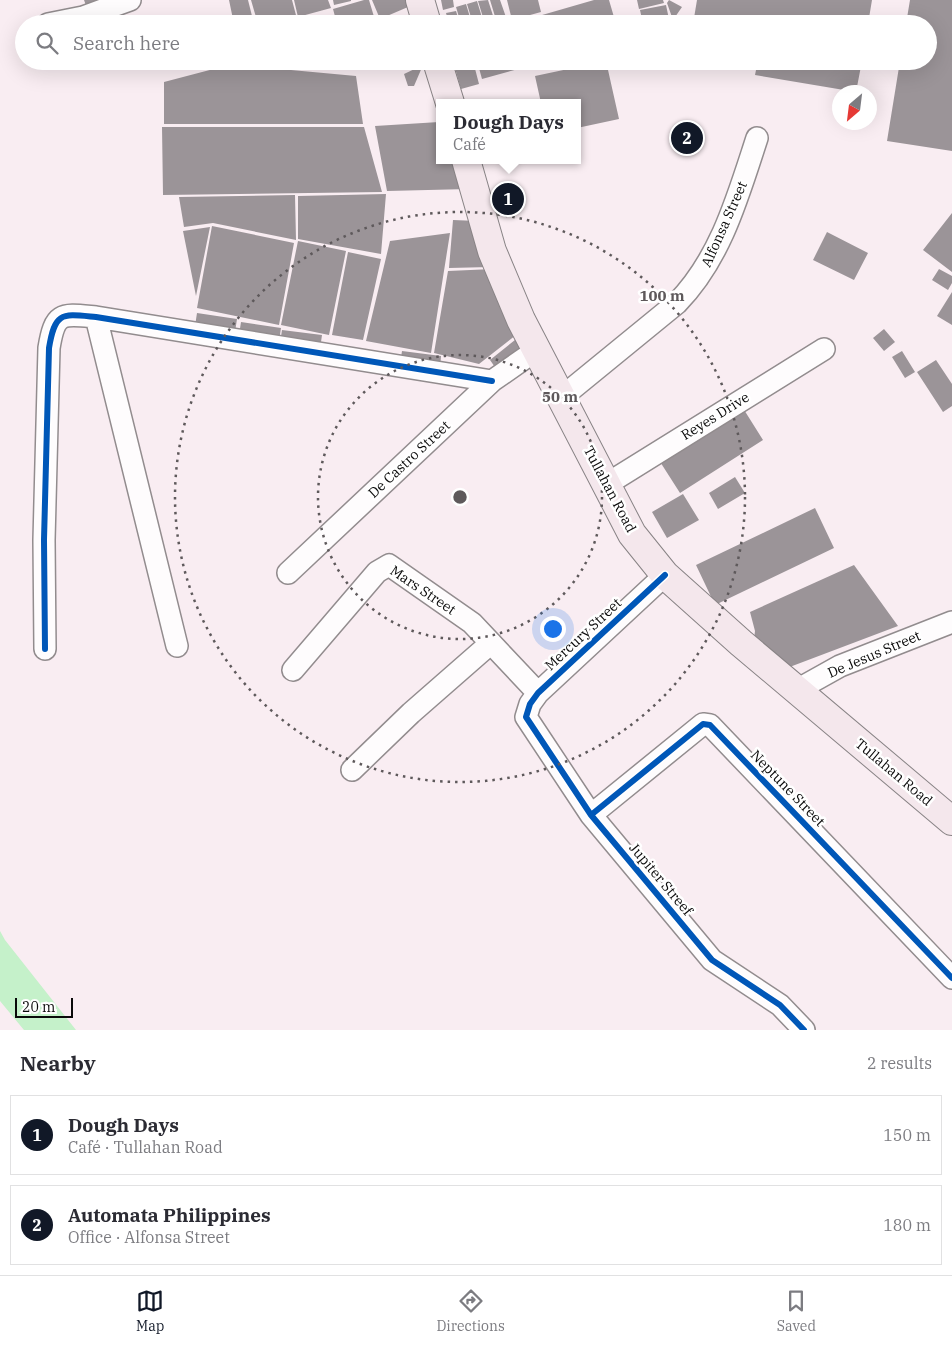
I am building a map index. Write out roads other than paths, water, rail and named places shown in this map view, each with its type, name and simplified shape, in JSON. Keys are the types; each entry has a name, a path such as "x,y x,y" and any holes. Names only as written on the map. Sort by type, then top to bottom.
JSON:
{"main road":[{"path":"420,0 424,15"},
{"path":"441,70 449,99"},
{"name":"Tullahan Road","path":"467,164 492,251 535,350 562,397 632,534 665,575 952,821"}],"street":[{"path":"89,15 130,0"},
{"name":"Alfonsa Street","path":"562,397 678,303 692,288 709,263 722,236 743,183 757,138"},
{"path":"45,648 44,540 49,348 52,330 57,320 65,314 96,317 492,381"},
{"path":"96,317 177,646"},
{"name":"Reyes Drive","path":"606,484 824,349"},
{"name":"De Castro Street","path":"288,573 492,381 535,350"},
{"name":"Mars Street","path":"293,670 385,566 389,565 472,623 538,693"},
{"name":"Mercury Street","path":"526,717 530,704 538,693 665,575"},
{"name":"De Jesus Street","path":"797,690 840,666 952,622"},
{"path":"352,770 411,713 491,643"},
{"name":"Jupiter Streef","path":"526,717 591,815 712,960 780,1005 804,1030"},
{"name":"Neptune Street","path":"591,815 703,724 710,726 952,978"}],"place":[{"name":"Automata Philippines","path":"687,138"},
{"name":"Dough Days","path":"508,199"}]}
